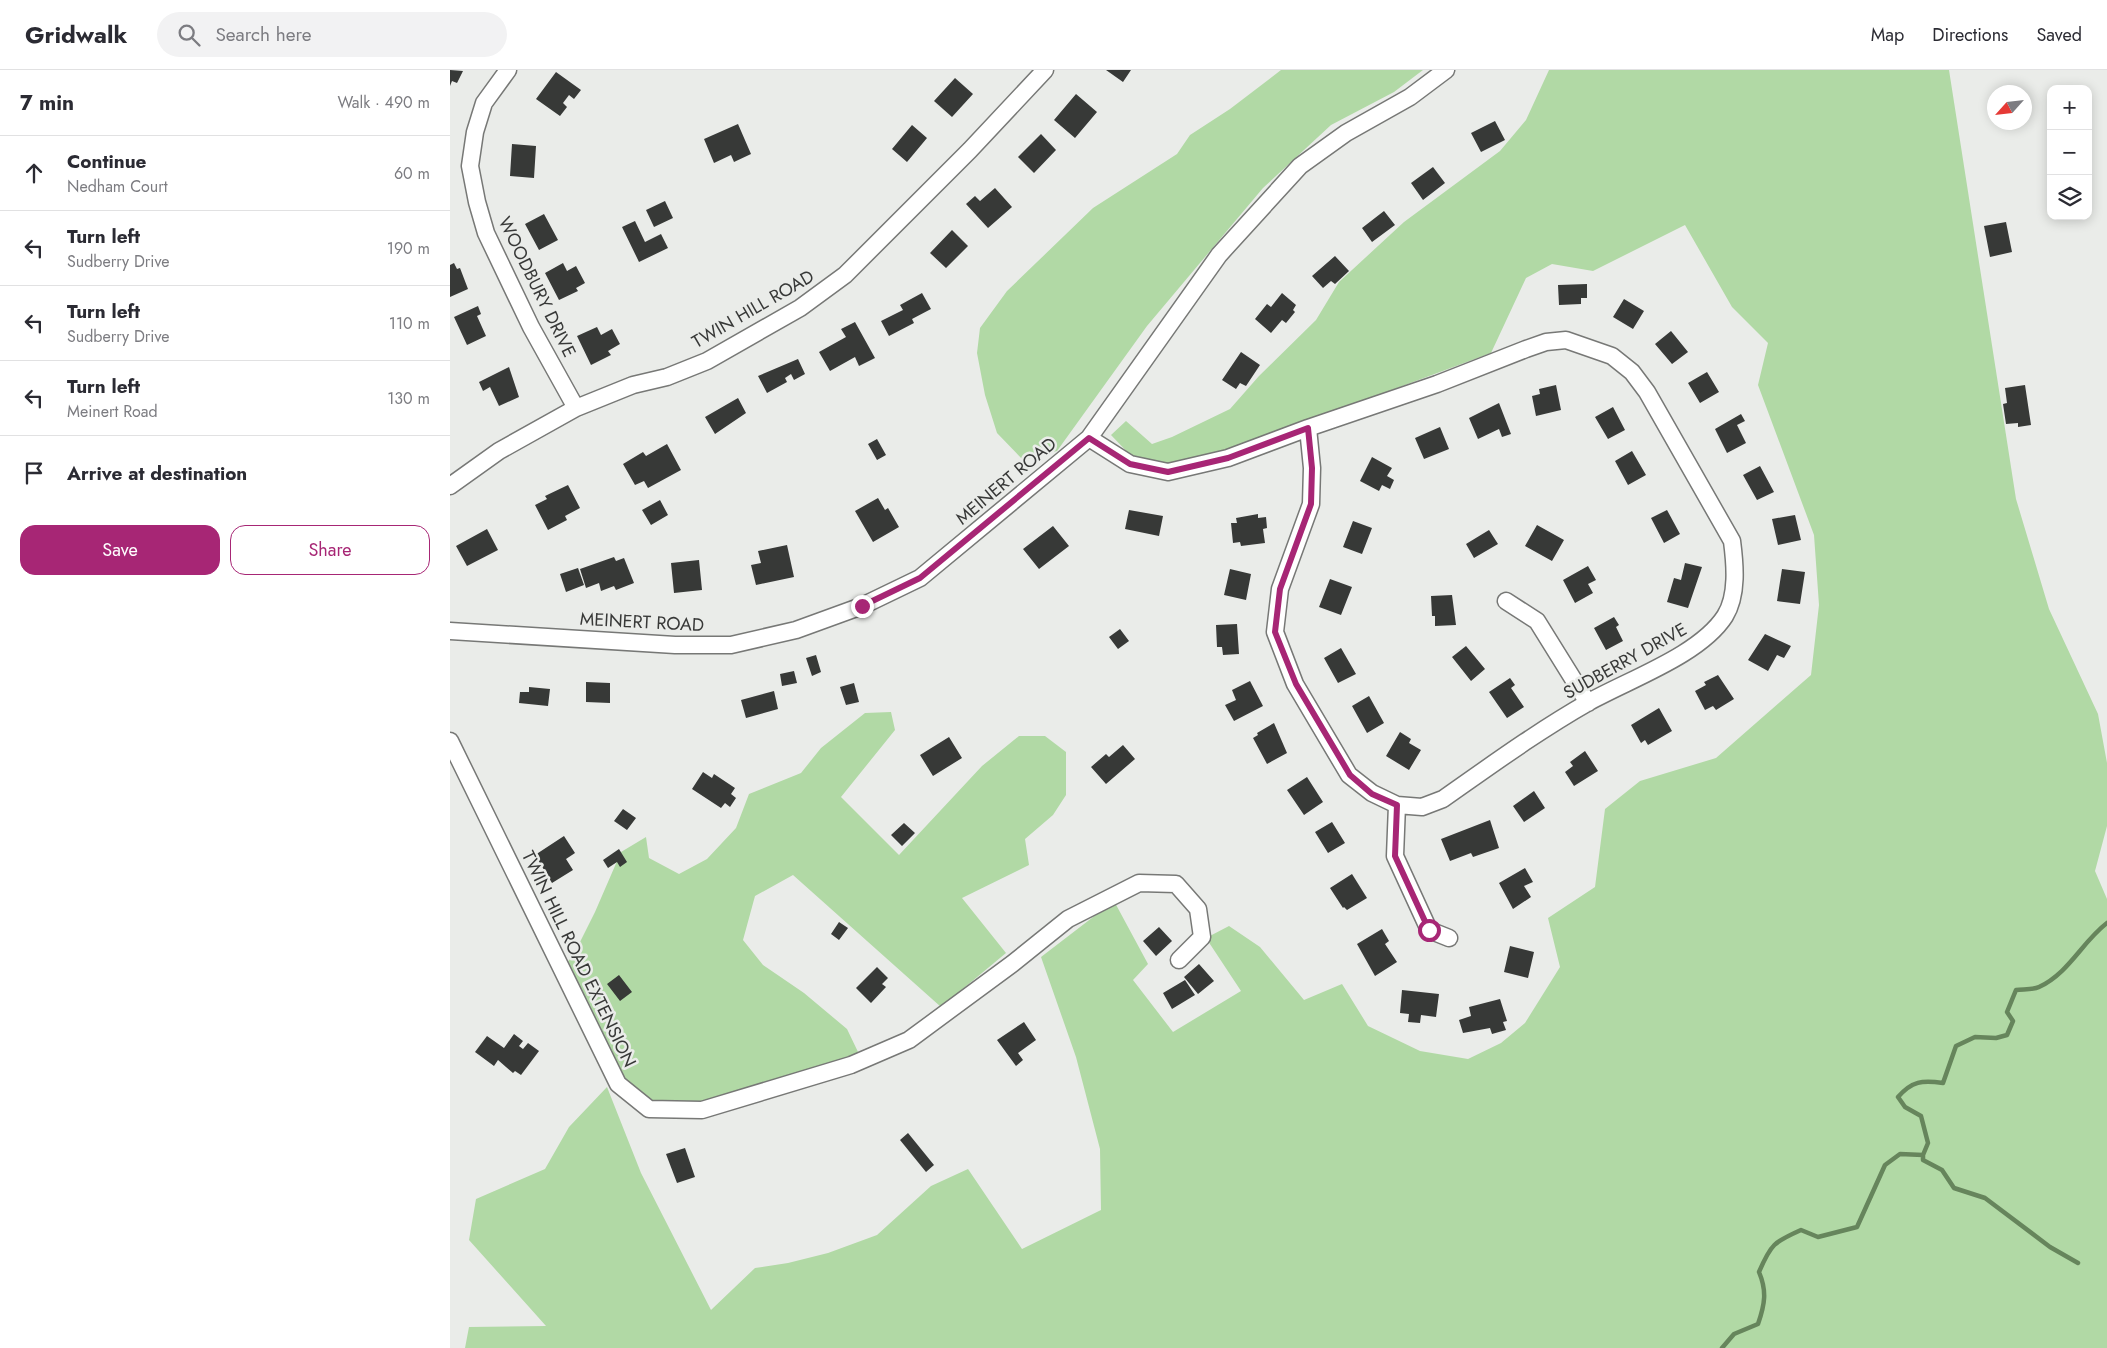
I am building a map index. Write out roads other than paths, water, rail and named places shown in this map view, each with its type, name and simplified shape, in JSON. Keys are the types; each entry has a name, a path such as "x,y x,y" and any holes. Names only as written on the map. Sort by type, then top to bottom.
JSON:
{"street":[{"name":"WOODBURY DRIVE","path":"508,70 484,103 475,132 470,166 477,202 486,233 527,319 576,408"},
{"name":"TWIN HILL ROAD","path":"450,486 499,451 576,408 633,385 667,377 707,361 800,308 845,275 964,156 1045,70"},
{"name":"MEINERT ROAD","path":"450,631 684,645 731,645 796,630 862,606 920,578 1089,438 1218,255 1293,173 1346,133 1410,97 1446,70"},
{"name":"SUDBERRY DRIVE","path":"1089,438 1130,464 1168,472 1228,458 1308,428 1437,384 1546,342 1566,340 1612,356 1632,372 1646,392 1732,541 1736,567 1726,614 1710,633 1692,648 1588,703 1443,799 1422,807 1397,805 1372,794 1350,775 1296,684 1275,632 1280,589 1311,504 1312,468 1308,428"},
{"path":"1506,601 1537,621 1588,703"},
{"name":"TWIN HILL ROAD EXTENSION","path":"450,741 618,1084 649,1109 702,1110 851,1065 909,1040 1012,964 1068,919 1139,883 1176,884 1198,909 1202,938 1179,960"},
{"path":"1397,805 1395,856 1429,930 1449,938"}],"waterway":[{"path":"1722,1348 1734,1334 1758,1324 1764,1298 1759,1272 1774,1245 1801,1230 1818,1237 1857,1227 1885,1165 1900,1154 1923,1155 1928,1143 1921,1116 1905,1107 1898,1097 1908,1088 1918,1083 1943,1083 1956,1046 1975,1037 1996,1038 2007,1035 2013,1021 2007,1012 2016,990 2037,988 2050,981 2067,966 2090,939 2107,923"},
{"path":"1923,1155 1923,1160 1942,1170 1954,1188 1985,1198 2050,1247 2078,1263"}]}
